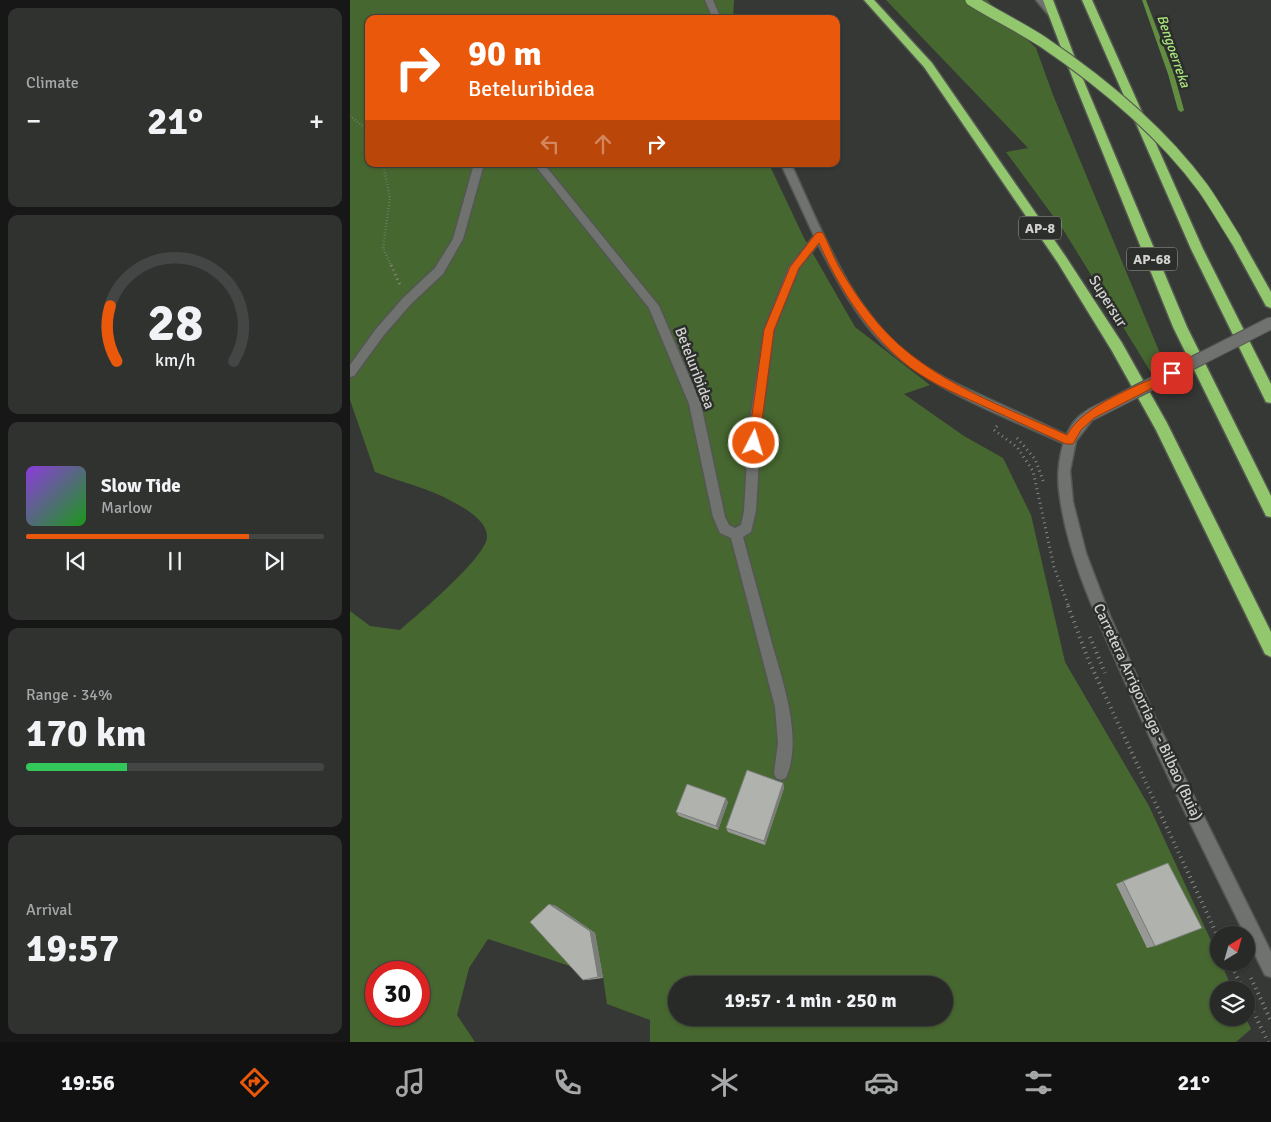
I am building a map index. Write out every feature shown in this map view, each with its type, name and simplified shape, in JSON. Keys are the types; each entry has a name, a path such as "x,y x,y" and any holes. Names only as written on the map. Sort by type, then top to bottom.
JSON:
{"highway":[{"name":"Supersur","path":"869,0 928,66 1062,260 1117,347 1162,427 1271,649"},
{"path":"971,0 1043,42 1098,83 1169,150 1203,188 1236,240 1271,303"},
{"name":"AP-68","path":"1048,0 1078,79 1180,326 1271,511"},
{"name":"AP-68","path":"1087,0 1197,249 1271,398"}],"street":[{"path":"709,0 715,15"},
{"path":"1040,0 1054,16"},
{"path":"350,373 380,332 407,301 439,271 458,239 478,167"},
{"name":"Beteluribidea","path":"541,167 654,306 695,404 719,517 724,529 736,534"},
{"path":"787,167 835,268 865,315 886,340 907,359 942,382 1069,441"},
{"path":"781,773 785,743 782,707 736,534 747,528 750,511 755,426 769,330 794,267 820,235"},
{"name":"Carretera Arrigorriaga - Bilbao (Buia)","path":"1271,323 1090,415 1077,426 1069,441 1063,473 1067,503 1078,549 1097,604 1142,705 1271,969"}],"path":[{"path":"350,116 365,128"},
{"path":"384,167 390,198 383,248 407,301"},
{"path":"998,424 994,430 1018,447 1033,471 1054,567 1088,659 1213,926"},
{"path":"1247,971 1271,1020"},
{"path":"1255,1015 1268,1042"}],"green space":[{"path":"350,0 734,0 733,15 365,15 365,167 770,167 804,238 855,327 930,385 904,394 964,436 1003,458 1031,515 1065,662 1149,806 1210,938 1210,971 1225,971 1229,981 1210,981 1210,1026 1250,1026 1251,1029 1236,1042 650,1042 650,1020 607,1004 603,977 488,939 469,968 457,1015 475,1042 350,1042 350,611 370,626 400,630 450,585 476,557 484,545 487,536 483,525 469,511 434,493 375,472 350,400"},
{"path":"886,0 987,0 1036,48 1053,95 1176,392 1163,392 1064,231 1006,152 1028,148"}],"building":[{"path":"747,770 783,783 764,841 726,828"},
{"path":"687,784 726,798 716,826 676,812"},
{"path":"1168,863 1202,928 1155,946 1123,881"},
{"path":"549,904 590,931 598,977 583,980 530,922"}],"waterway":[{"name":"Bengoerreka","path":"1144,0 1171,74 1181,110"}],"route":[{"path":"754,443 769,330 794,267 820,235 835,268 865,315 886,340 907,359 942,382 1069,441 1077,426 1090,415 1172,373"}]}
